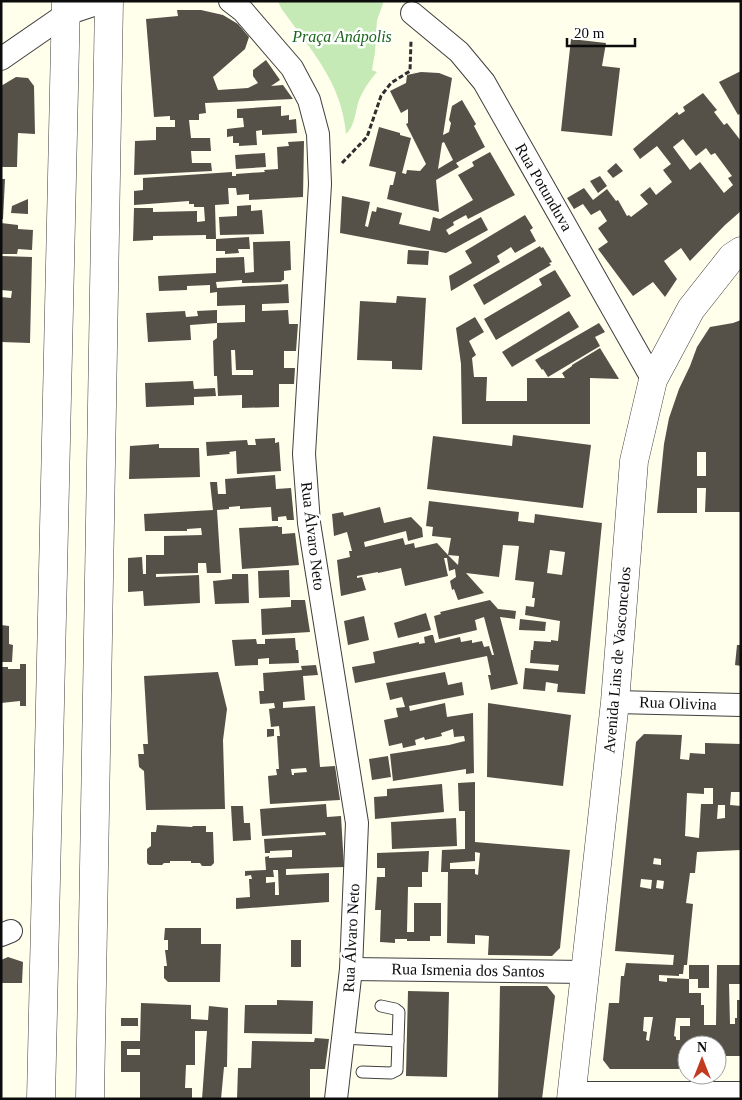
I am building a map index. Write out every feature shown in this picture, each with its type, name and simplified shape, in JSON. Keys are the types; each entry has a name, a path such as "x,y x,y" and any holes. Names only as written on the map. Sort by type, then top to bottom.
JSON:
{"street":[{"path":"1,59 66,8 105,1"},
{"path":"90,1099 109,1"},
{"name":"Rua Álvaro Neto","path":"230,1 243,11 292,68 309,100 318,134 320,184 304,454 309,523 357,823 351,969 336,1099"},
{"path":"41,1099 66,8"},
{"name":"Rua Potunduva","path":"412,13 459,52 484,82 653,380"},
{"name":"Avenida Lins de Vasconcelos","path":"572,1096 615,702 634,461 653,380 691,309 732,257 741,251"},
{"name":"Rua Olivina","path":"615,702 741,705"},
{"name":"Rua Ismenia dos Santos","path":"351,969 585,972"},
{"path":"572,1096 741,1092"}],"lane":[{"path":"362,1072 391,1073 396,1070 399,1012 381,1006"},
{"path":"343,1038 398,1041"}],"path":[{"path":"320,184 367,137 381,96 391,83 410,71 412,13"}],"green space":[{"name":"Praça Anápolis","path":"278,1 384,1 377,20 372,70 377,72 362,93 353,123 346,134 343,115 331,82 323,67"}],"building":[{"path":"177,10 201,10 223,15 238,24 249,37 245,49 213,77 218,90 248,88 258,83 253,76 253,70 266,60 280,80 271,86 283,85 293,99 205,103 206,113 199,114 199,120 189,120 191,138 210,138 211,151 191,151 192,163 211,163 212,171 134,175 135,141 156,140 156,127 175,127 175,120 170,120 170,116 154,117 146,19 178,16"},
{"path":"571,39 606,43 602,66 620,68 612,136 561,131"},
{"path":"741,71 741,113 738,115 719,82"},
{"path":"421,72 439,73 452,78 443,135 449,132 452,106 462,100 476,124 474,126 485,147 456,163 459,167 436,180 439,212 387,199 390,185 393,185 396,172 369,166 379,127 411,138 402,173 406,174 407,170 420,171 426,164 406,124 408,123 408,109 401,113 390,91 406,83 407,75","holes":["444,142 453,160 438,169 442,143"]},
{"path":"16,77 28,78 34,86 35,134 18,133 17,167 1,167 1,86"},
{"path":"703,93 717,110 714,112 724,125 727,123 741,141 741,211 690,261 681,248 664,261 677,279 665,297 653,282 633,296 598,249 608,242 598,228 607,221 600,210 591,215 583,204 574,209 567,198 584,188 593,200 607,189 616,201 618,200 627,216 631,217 648,204 640,195 650,187 656,195 672,182 663,170 671,164 657,146 640,159 633,149 677,112 679,115 685,111 683,107","holes":["683,139 696,156 706,148 711,155 715,153 732,176 728,178 733,185 724,193 700,162 690,170 673,147"]},
{"path":"281,106 281,116 289,115 289,120 296,119 297,133 262,135 262,130 256,131 257,145 239,146 239,143 233,143 233,136 227,137 227,129 244,127 243,118 237,118 237,109"},
{"path":"304,141 303,197 249,200 249,194 237,195 236,188 228,188 229,204 215,205 216,239 206,239 206,235 153,236 153,240 133,241 134,208 153,208 153,212 197,211 197,222 205,221 204,207 194,207 194,204 189,204 189,201 134,205 134,191 143,190 143,178 232,172 232,176 236,176 236,174 265,172 264,170 278,169 277,147 289,146 288,142"},
{"path":"490,152 515,195 468,219 466,215 453,222 454,225 446,230 449,235 481,217 488,230 446,253 340,233 342,196 370,202 365,226 368,227 372,211 376,212 377,207 402,213 399,224 430,231 433,217 440,219 473,200 458,175 474,166 472,162"},
{"path":"265,153 266,167 236,169 235,155"},
{"path":"616,163 623,171 613,178 607,171"},
{"path":"600,176 607,186 598,193 590,181"},
{"path":"1,179 5,179 3,219 1,219"},
{"path":"28,199 28,214 11,213 12,206"},
{"path":"251,205 251,211 262,210 264,234 220,235 219,217 237,216 237,206"},
{"path":"525,215 533,228 530,230 536,241 515,253 511,247 497,256 500,262 451,291 449,276 472,263 465,251"},
{"path":"1,223 18,225 18,229 33,230 32,250 18,249 17,254 1,254"},
{"path":"249,237 250,249 238,249 239,253 225,254 225,251 216,251 216,239"},
{"path":"290,241 291,270 284,271 284,280 282,282 242,283 242,280 216,282 217,288 288,284 289,303 262,304 262,311 288,310 289,324 298,324 296,351 284,351 284,368 295,368 294,384 279,384 279,407 242,408 242,395 218,396 217,376 214,376 213,341 217,338 217,323 245,322 245,305 217,306 217,292 210,293 210,285 187,286 187,290 159,291 158,276 216,273 216,258 244,257 245,273 254,272 253,242","holes":["231,350 235,350 236,370 253,370 253,375 232,375"]},
{"path":"540,246 541,248 543,247 552,262 549,263 551,265 484,305 473,285"},
{"path":"408,250 429,251 428,265 407,264"},
{"path":"1,256 32,257 30,343 1,342 1,297 11,298 12,291 1,290"},
{"path":"555,270 571,296 496,340 484,319 542,285 539,279"},
{"path":"397,296 426,298 422,370 392,369 392,361 357,360 360,301 396,303"},
{"path":"217,310 217,323 190,325 191,340 148,342 146,313 185,311 186,317 198,316 197,311"},
{"path":"569,311 579,327 512,367 502,352"},
{"path":"475,317 484,332 469,341 476,355 472,358 474,377 487,377 486,401 527,401 527,378 565,378 562,373 600,348 619,379 590,378 590,424 462,424 461,364 456,328"},
{"path":"741,320 740,512 705,512 706,488 697,488 697,513 657,513 664,444 669,418 679,389 697,347 710,327","holes":["697,452 706,452 706,476 697,476"]},
{"path":"599,323 605,332 595,337 600,346 548,377 535,360"},
{"path":"193,381 194,389 215,388 216,396 194,397 194,405 146,407 145,383"},
{"path":"513,435 591,445 583,508 427,489 433,436 512,446"},
{"path":"275,438 275,443 279,442 281,471 237,474 236,451 229,452 230,454 207,456 206,442 247,440 248,445 256,445 255,439"},
{"path":"159,444 159,448 199,448 200,477 129,479 130,446"},
{"path":"275,475 276,489 291,488 294,520 287,520 286,516 278,517 278,521 272,521 271,507 240,509 240,506 217,510 221,573 207,573 206,563 198,563 198,573 156,574 156,577 199,575 200,603 144,606 143,591 128,592 128,558 142,557 143,574 146,574 146,555 164,555 164,536 202,535 201,528 187,529 187,531 145,531 144,514 213,510 210,482 217,482 218,494 226,494 225,479"},
{"path":"429,501 519,512 518,521 534,523 535,514 602,523 585,694 557,692 558,684 546,682 545,691 523,689 525,668 558,671 559,665 530,663 534,641 558,641 560,621 525,615 526,606 534,607 535,598 532,598 534,582 515,580 519,546 503,545 499,577 466,573 484,593 458,600 454,589 452,590 450,581 456,577 455,569 449,571 447,558 444,558 448,576 405,586 401,568 378,572 357,576 357,578 362,577 366,590 341,596 337,560 350,557 349,551 352,551 347,532 334,536 332,514 343,512 344,516 380,507 384,523 411,517 422,528 423,537 408,541 406,531 364,542 365,547 403,538 405,545 414,543 415,548 437,543 448,555 451,538 432,536 433,527 426,526","holes":["550,550 565,552 562,575 547,573","448,555 459,556 458,565"]},
{"path":"282,527 282,534 295,533 299,565 242,569 239,528"},
{"path":"289,570 290,597 259,598 258,571"},
{"path":"232,574 248,574 249,603 215,604 213,581 232,579"},
{"path":"291,600 305,600 310,632 262,635 261,609 291,607"},
{"path":"490,600 498,609 516,611 515,619 500,617 518,684 491,690 488,675 491,675 487,656 355,683 352,667 375,663 373,652 419,642 419,644 425,643 424,637 431,635 433,635 435,643 460,637 461,642 472,640 472,643 482,641 484,647 489,646 492,655 494,655 484,617 475,620 477,630 439,639 434,616 441,614 440,612"},
{"path":"426,613 431,630 398,638 394,623"},
{"path":"364,616 369,640 348,645 344,621"},
{"path":"520,619 546,622 545,631 519,630"},
{"path":"1,625 9,626 9,644 13,645 12,662 1,662"},
{"path":"295,638 299,663 269,664 269,658 258,659 258,665 235,666 232,640 256,639 257,644 265,644 265,639"},
{"path":"737,645 741,645 741,666 735,665"},
{"path":"20,664 26,664 26,706 20,706 20,701 1,703 1,667 20,669"},
{"path":"316,665 318,675 303,676 305,700 283,702 283,708 315,706 320,767 335,766 340,800 270,804 268,776 277,775 276,769 279,769 277,736 280,736 279,726 271,727 269,709 275,708 274,703 260,704 259,691 264,691 263,673 302,670 301,666","holes":["306,768 307,772 294,773 292,775 291,769"]},
{"path":"218,672 227,709 223,740 225,809 146,810 144,771 139,767 138,754 144,754 143,744 148,744 144,676"},
{"path":"445,672 448,685 462,682 464,695 409,706 410,711 445,703 447,717 473,713 474,773 466,774 466,769 393,781 390,754 465,741 464,736 454,737 453,729 441,733 442,736 425,740 424,737 415,740 416,745 403,748 402,743 389,746 384,720 398,717 396,708 405,707 402,697 390,700 386,683"},
{"path":"488,703 571,715 563,786 487,777"},
{"path":"267,729 274,729 274,736 267,737"},
{"path":"644,734 682,735 680,759 689,760 690,753 705,754 705,743 741,744 741,792 731,792 730,805 741,806 741,850 697,852 695,873 690,873 686,903 693,904 687,965 684,965 683,974 679,974 679,976 659,975 659,981 667,982 667,978 689,979 689,993 701,993 701,1005 704,1005 704,1025 716,1025 717,965 741,965 741,984 729,984 730,1024 735,1024 737,1000 741,1000 741,1056 727,1056 727,1035 680,1035 680,1026 690,1026 690,1018 676,1018 674,1036 677,1040 677,1069 610,1069 603,1060 609,1003 619,1003 621,976 624,976 626,963 673,965 674,955 615,951 636,742","holes":["704,788 713,788 713,804 701,804 699,838 685,836 687,793 704,794","718,805 725,805 725,818 717,819","654,858 661,859 661,865 653,864","641,879 652,880 651,889 640,887","657,880 664,881 663,889 656,888","644,1017 653,1017 649,1041 646,1040 647,1032 643,1031"]},
{"path":"388,756 391,777 372,780 369,759"},
{"path":"475,782 475,842 570,850 560,948 552,956 488,955 489,936 475,935 475,944 447,943 448,872 441,872 442,850 465,849 465,811 459,811 458,783","holes":["475,852 480,853 478,875 475,874 475,869 450,869 450,863 475,861"]},
{"path":"442,784 444,812 375,819 374,797 387,796 387,789"},
{"path":"326,804 327,817 341,816 344,867 286,869 286,875 329,873 329,902 236,909 236,898 250,897 249,879 252,879 251,875 245,876 245,871 266,870 265,857 292,857 292,850 265,853 264,839 326,835 325,832 262,836 260,809","holes":["273,870 278,870 279,895 275,895 275,882 266,883 266,877 274,877"]},
{"path":"231,806 243,806 244,823 250,823 251,840 233,841"},
{"path":"456,818 457,846 392,849 391,822"},
{"path":"157,825 206,826 206,832 213,832 214,863 211,866 202,866 200,863 191,863 191,861 170,861 170,863 162,865 149,865 147,863 147,849 151,846 151,832 156,832"},
{"path":"429,851 428,872 422,872 422,887 408,887 407,932 414,932 414,903 441,903 441,936 430,936 430,941 395,939 395,943 380,942 381,910 375,910 377,877 385,877 385,868 377,868 377,853"},
{"path":"165,928 201,928 201,944 221,944 220,982 168,982 164,978 164,966 167,966 165,950 168,950 168,940 164,940"},
{"path":"291,940 301,940 301,967 291,967"},
{"path":"8,957 23,962 22,983 1,983 1,960"},
{"path":"689,965 709,965 709,988 698,988 698,979 689,979"},
{"path":"500,986 547,986 555,996 542,1099 498,1099"},
{"path":"408,991 449,992 447,1077 406,1076"},
{"path":"277,1000 313,1001 312,1034 244,1033 245,1005 277,1005"},
{"path":"141,1003 191,1005 191,1019 208,1020 209,1006 228,1008 227,1067 224,1067 221,1099 202,1099 207,1031 195,1031 195,1065 186,1065 185,1088 192,1088 192,1099 140,1099 140,1072 121,1072 121,1041 140,1041","holes":["127,1049 140,1049 140,1055 127,1055"]},
{"path":"121,1018 138,1018 138,1026 121,1026"},
{"path":"315,1038 329,1039 325,1069 310,1069 310,1099 237,1099 238,1068 251,1068 252,1041 314,1042"}]}
